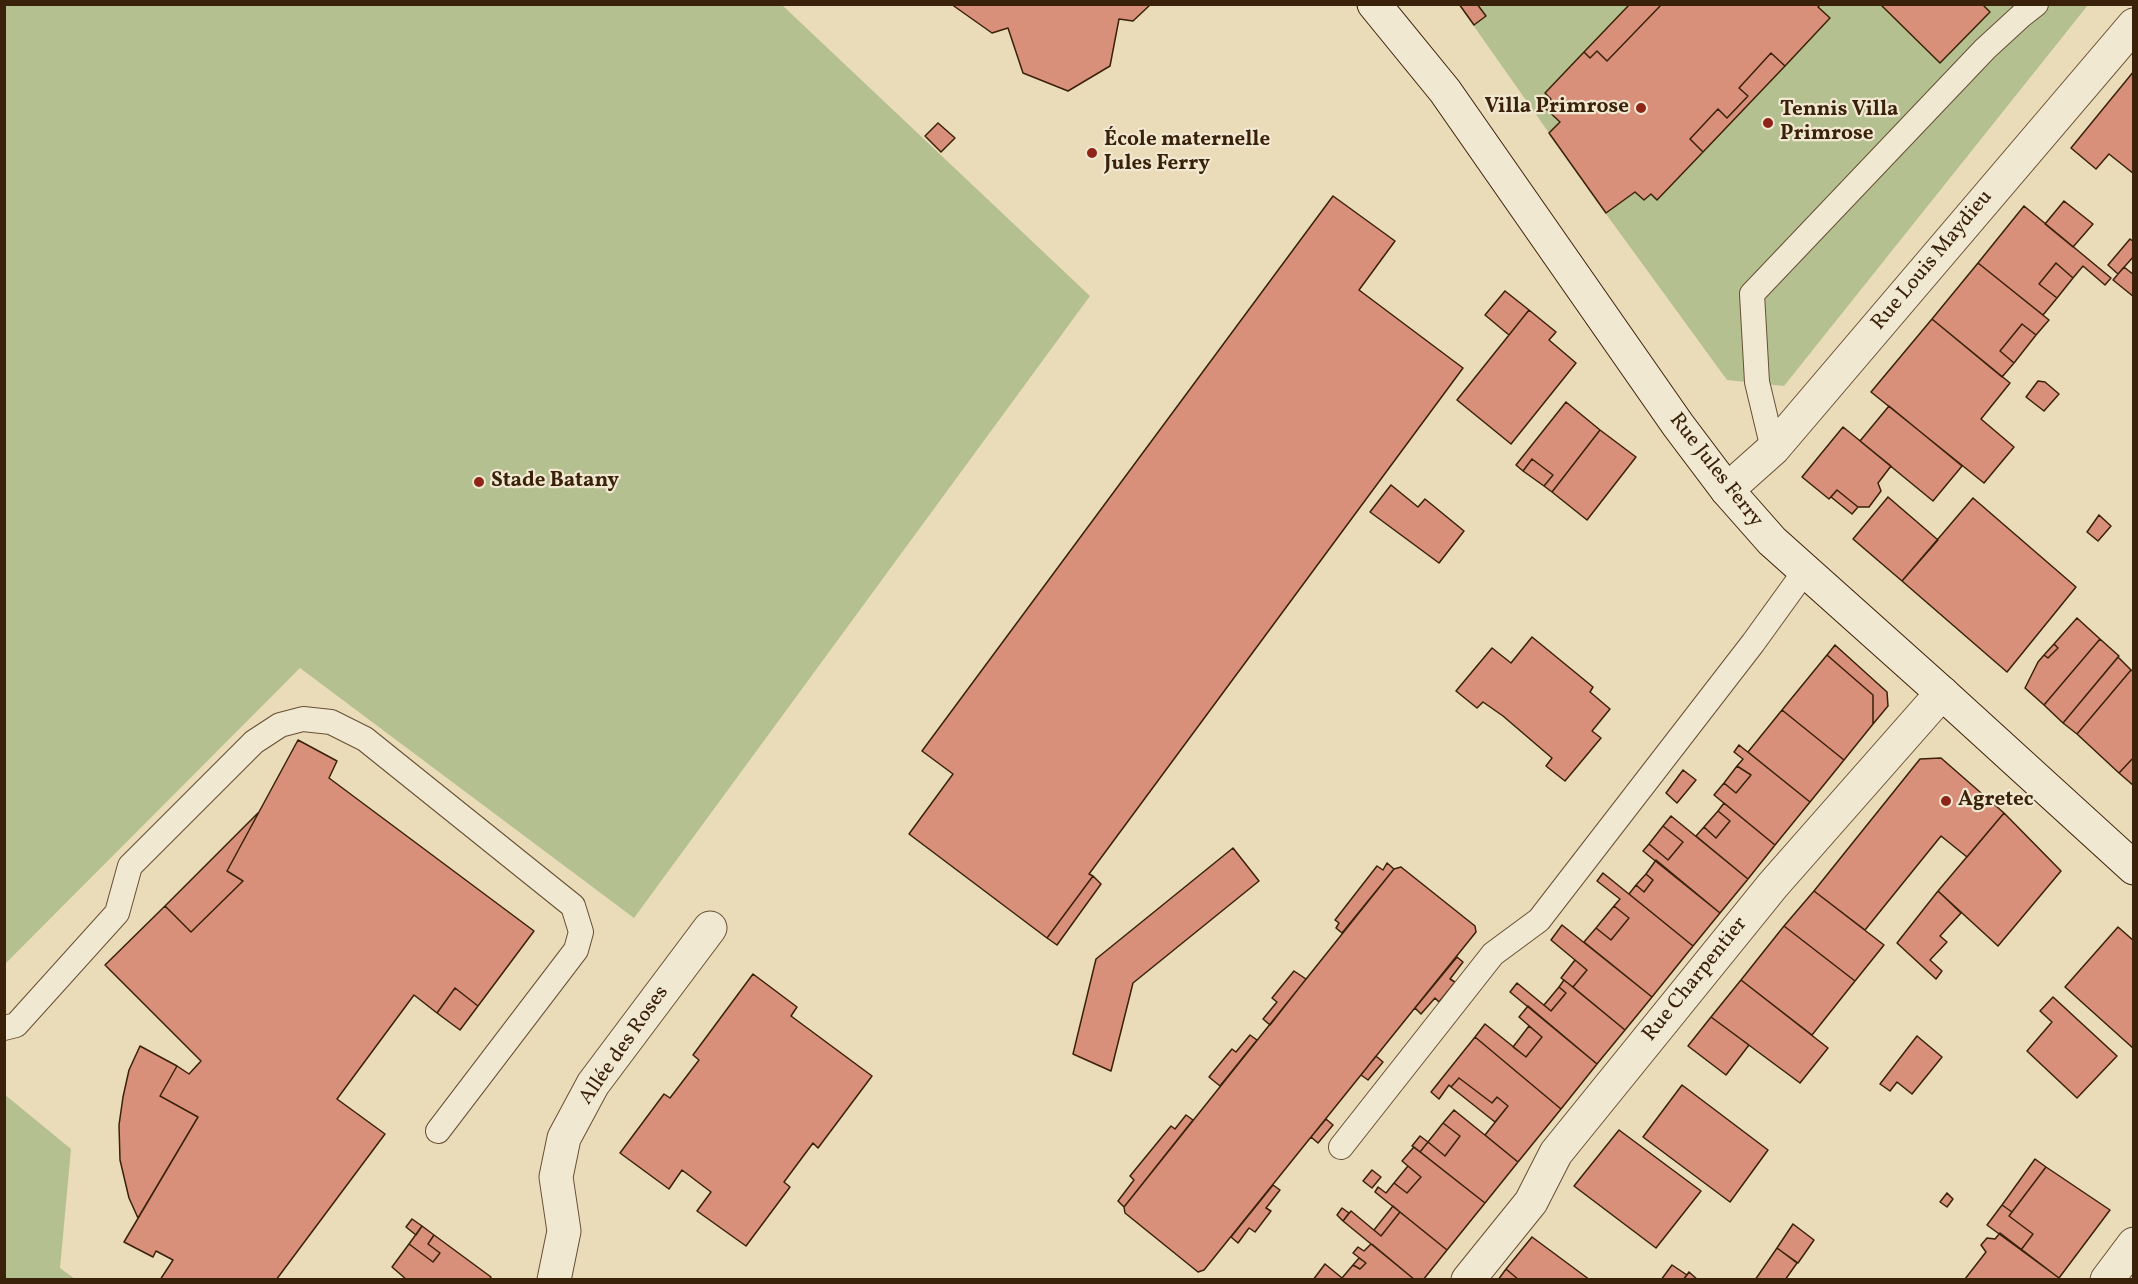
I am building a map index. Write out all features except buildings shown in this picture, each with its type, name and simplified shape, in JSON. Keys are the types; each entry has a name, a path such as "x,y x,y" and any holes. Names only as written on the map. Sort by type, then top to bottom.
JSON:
{"street":[{"name":"Rue Jules Ferry","path":"1374,4 1445,91 1678,426 1727,490 1772,541 2133,868"},
{"name":"Rue Louis Maydieu","path":"1727,490 1773,449 2133,25"},
{"name":"Rue Charpentier","path":"1468,1280 1531,1202 1556,1153 1571,1134 1773,885 1942,693"},
{"name":"Allée des Roses","path":"554,1280 564,1231 556,1177 564,1138 593,1084 710,928"},
{"path":"2107,1280 2133,1244"}],"lane":[{"path":"1773,449 1757,382 1752,294 1984,49 2036,4"},
{"path":"1341,1147 1493,954 1539,920 1805,571"},
{"path":"4,1028 16,1025 117,914 130,866 254,742 280,725 303,719 331,722 365,739 573,906 582,932 576,950 438,1131"}],"green space":[{"name":"Stade Batany","path":"5,4 782,5 1090,296 634,918 300,668 5,964"},
{"name":"Tennis Villa Primrose","path":"1459,5 2088,5 1784,386 1727,380 1606,214"},
{"path":"4,1094 71,1149 60,1268 75,1279 5,1279"}],"place":[{"name":"Villa Primrose","path":"1641,108"},
{"name":"Tennis Villa Primrose","path":"1768,123"},
{"name":"École maternelle Jules Ferry","path":"1092,153"},
{"name":"Stade Batany","path":"479,482"},
{"name":"Agretec","path":"1946,801"}]}
